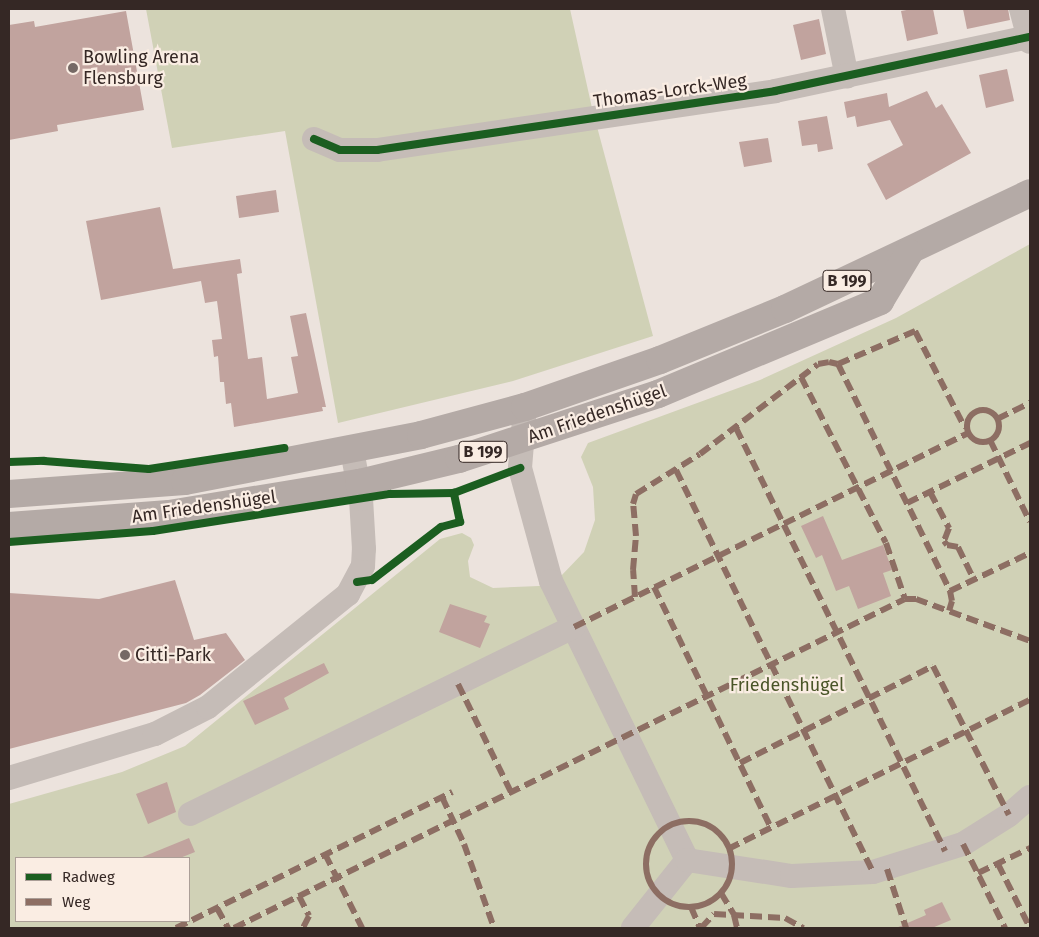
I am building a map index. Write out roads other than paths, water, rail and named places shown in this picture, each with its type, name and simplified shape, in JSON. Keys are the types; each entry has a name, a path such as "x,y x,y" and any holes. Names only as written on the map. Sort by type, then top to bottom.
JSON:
{"main road":[{"name":"Am Friedenshügel","path":"9,494 185,481 352,450 526,407 660,360 785,310 909,253 1030,193"},
{"name":"Am Friedenshügel","path":"9,526 169,514 358,483 460,459 658,394 880,301 909,253"}],"street":[{"path":"833,9 848,77"},
{"name":"Thomas-Lorck-Weg","path":"314,139 340,150 377,150 848,77 1030,39 1021,9"},
{"path":"526,407 520,468 551,581 687,860"},
{"path":"9,778 155,734 208,707 348,594 363,566 358,483 352,450"},
{"path":"190,814 574,627"},
{"path":"687,860 792,876 873,872 963,844 1009,815 1030,797"},
{"path":"633,928 687,860"}],"place":[{"name":"Bowling Arena Flensburg","path":"73,68"},
{"name":"Citti-Park","path":"125,655"}],"park label":[{"name":"Friedenshügel","path":"787,685"}]}
